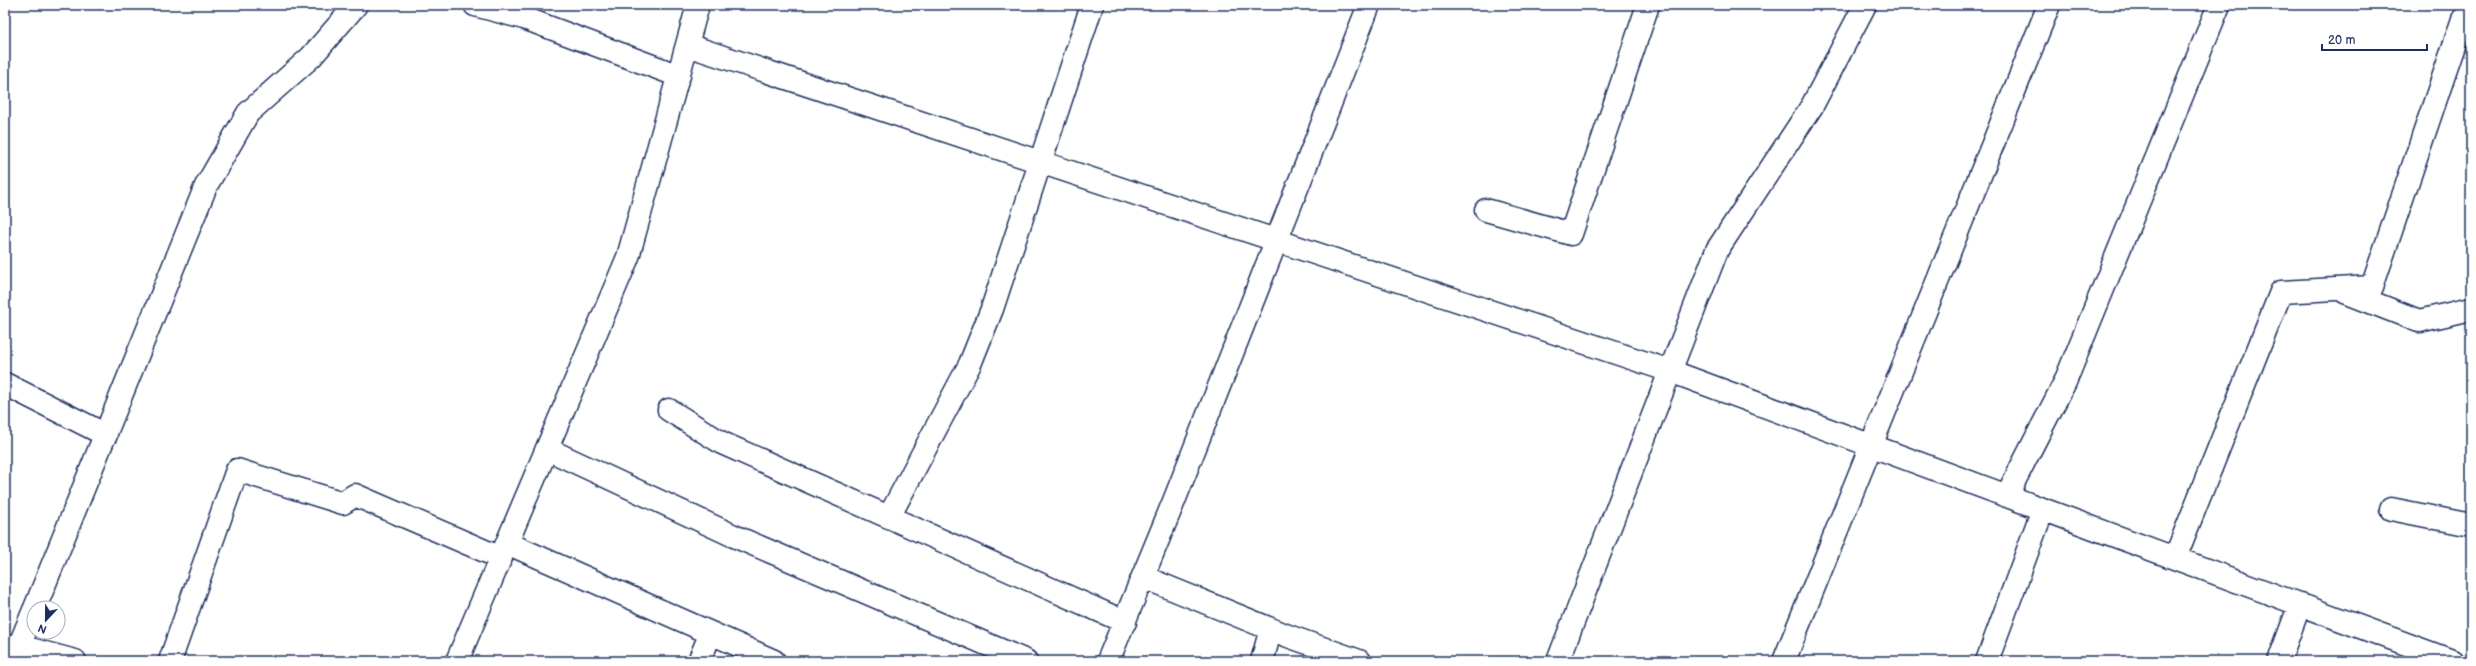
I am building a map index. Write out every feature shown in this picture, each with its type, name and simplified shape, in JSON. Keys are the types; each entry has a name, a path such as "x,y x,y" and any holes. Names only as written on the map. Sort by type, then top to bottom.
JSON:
{"street":[{"path":"38,600 206,186 248,113 311,57 356,5"},
{"path":"475,5 524,18 678,76"},
{"path":"457,661 628,257 698,5"},
{"path":"889,517 970,364 992,309 1092,5"},
{"path":"1108,661 1143,577 1369,5"},
{"path":"1486,210 1571,234 1648,5"},
{"path":"1558,661 1717,250 1812,106 1865,5"},
{"path":"1784,661 2049,5"},
{"path":"2007,495 2065,382 2219,5"},
{"path":"2175,558 2281,292 2372,287 2462,19 2471,14"},
{"path":"687,45 1670,371 2452,661"},
{"path":"2339,289 2419,322 2471,309"},
{"path":"5,384 106,435"},
{"path":"669,410 722,443 1125,622"},
{"path":"547,448 734,536 1026,661"},
{"path":"170,661 237,470 343,503 355,495 504,550 711,633 774,661"},
{"path":"1987,661 2043,509"},
{"path":"2391,509 2471,525"},
{"path":"1143,577 1271,629 1359,661"},
{"path":"2279,661 2300,604"},
{"path":"26,629 16,654 75,661"},
{"path":"1262,661 1271,629"},
{"path":"699,661 711,633"}]}
